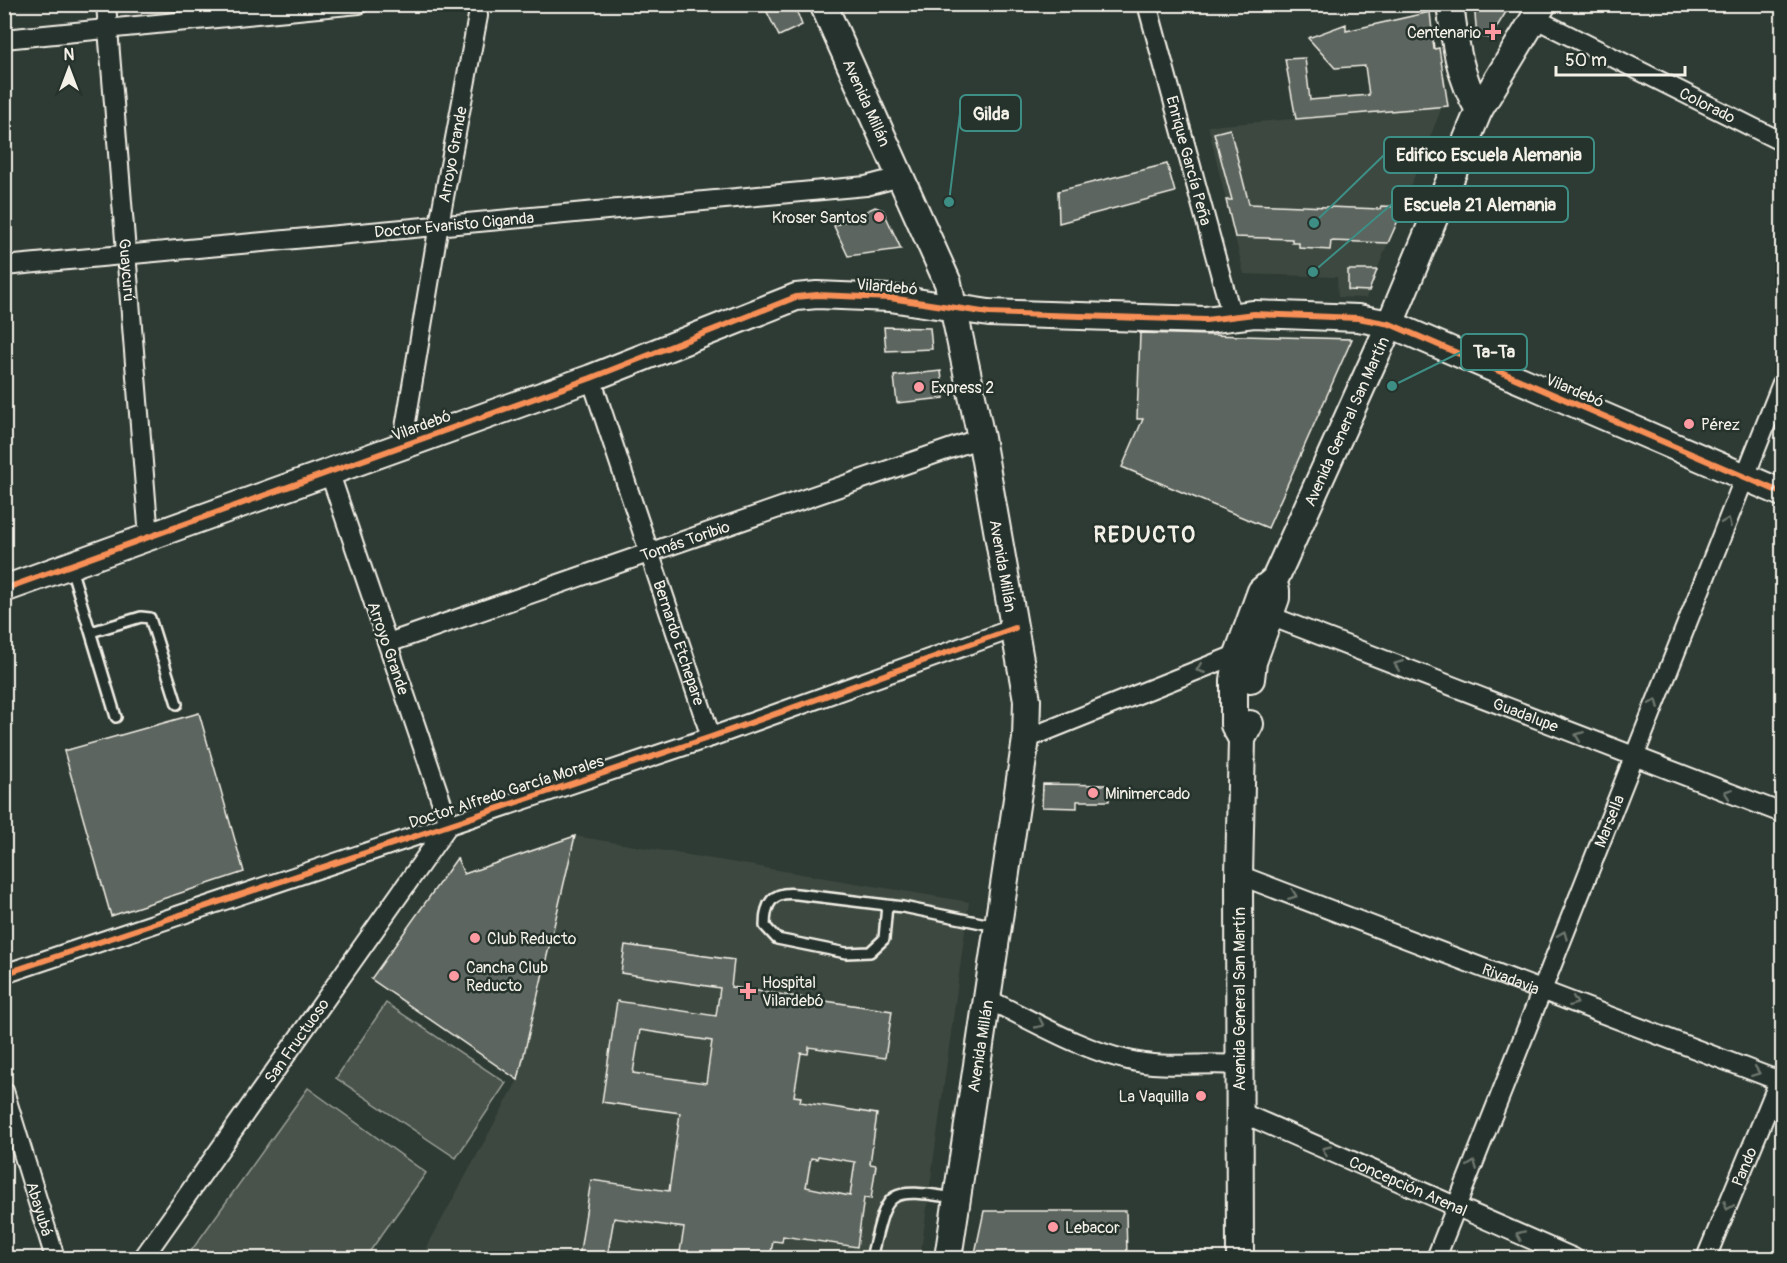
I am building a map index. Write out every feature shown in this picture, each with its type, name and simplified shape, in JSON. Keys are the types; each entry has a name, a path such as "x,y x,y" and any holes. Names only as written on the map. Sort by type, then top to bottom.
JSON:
{"main road":[{"name":"Avenida Millán","path":"823,4 948,283 981,438 1027,700 1026,739 948,1258"},
{"path":"1450,4 1456,51 1467,89 1479,110"},
{"name":"Avenida General San Martín","path":"1246,658 1261,591 1275,579 1390,324 1479,110 1497,76 1538,11"},
{"path":"1455,39 1469,56 1497,76"},
{"name":"Vilardebó","path":"4,590 591,378 796,297 817,295 890,298 989,313 1206,320 1254,314 1358,318 1390,324 1782,494"},
{"name":"Avenida General San Martín","path":"1240,1258 1239,875 1242,739 1234,725 1234,680 1270,616 1276,598 1275,579"}],"street":[{"name":"Guaycurú","path":"106,4 149,537"},
{"path":"4,39 359,4"},
{"name":"Arroyo Grande","path":"402,446 439,224 478,16 477,4"},
{"name":"Enrique García Peña","path":"1147,4 1232,317"},
{"name":"Colorado","path":"1538,11 1782,142"},
{"name":"Doctor Evaristo Ciganda","path":"4,266 867,186 900,177"},
{"name":"Bernardo Etchepare","path":"591,378 711,737"},
{"name":"Marsella","path":"1436,1258 1782,384"},
{"name":"Tomás Toribio","path":"388,643 981,438"},
{"name":"Arroyo Grande","path":"329,471 448,824"},
{"name":"Guadalupe","path":"1270,616 1634,758 1782,813"},
{"name":"Doctor Alfredo García Morales","path":"4,974 711,737 1015,628"},
{"path":"1026,739 1246,658"},
{"name":"San Fructuoso","path":"143,1258 448,824"},
{"name":"Rivadavia","path":"1239,875 1782,1079"},
{"path":"987,999 1094,1048 1127,1060 1149,1064 1239,1065"},
{"name":"Pando","path":"1706,1258 1782,1079"},
{"name":"Abayubá","path":"4,1091 55,1258"},
{"name":"Concepción Arenal","path":"1240,1116 1249,1116 1574,1258"}],"lane":[{"path":"70,566 116,717"},
{"path":"91,632 141,617 150,618 177,704"},
{"path":"887,905 884,939 870,952 846,953 777,939 765,926 765,907 772,897 784,893 887,905 998,926"},
{"path":"871,1258 882,1215 890,1201 899,1193 916,1192 957,1198"}],"shaded area":[{"path":"1442,107 1366,298 1338,297 1337,277 1244,274 1208,126"},
{"name":"Hospital Vilardebó","path":"575,836 969,902 920,1258 424,1258 429,1243 518,1080"},
{"path":"386,1003 506,1083 456,1158 336,1078"},
{"path":"308,1088 426,1173 365,1258 186,1258"}],"building":[{"path":"772,4 794,4 802,25 779,36 767,12"},
{"path":"1474,4 1511,4 1490,38 1477,36"},
{"path":"1430,12 1434,49 1439,48 1448,106 1296,119 1285,59 1305,58 1310,100 1369,95 1365,66 1335,68 1308,38 1346,24 1346,31"},
{"path":"1230,129 1249,204 1380,209 1381,206 1404,207 1388,243 1331,241 1330,250 1299,248 1299,243 1292,243 1292,239 1235,237 1226,200 1232,200 1214,133"},
{"path":"1167,164 1175,192 1059,223 1058,191"},
{"path":"875,207 883,210 901,249 848,256 834,226"},
{"path":"1348,270 1377,270 1369,291 1348,290"},
{"path":"884,327 930,328 932,349 886,351"},
{"path":"1140,333 1352,339 1268,528 1122,467 1143,419 1137,419"},
{"name":"Express 2","path":"941,371 944,398 897,403 894,376"},
{"path":"199,713 244,872 111,916 64,751"},
{"path":"1043,784 1109,785 1109,801 1077,801 1077,808 1042,807"},
{"name":"Club Reducto","path":"575,836 518,1080 371,979 457,858 464,874"},
{"path":"625,945 734,960 731,987 892,1011 885,1058 809,1047 808,1054 801,1053 794,1096 801,1097 800,1102 877,1114 870,1164 876,1165 871,1199 864,1198 857,1247 783,1236 782,1242 773,1241 770,1258 679,1258 684,1228 614,1218 607,1258 579,1258 591,1180 669,1191 680,1113 602,1102 617,1001 716,1016 720,988 621,973","holes":["640,1030 712,1041 706,1083 633,1073","818,1156 855,1162 850,1196 806,1187 811,1158 817,1159"]},
{"name":"Lebacor","path":"984,1211 1126,1211 1127,1258 974,1258"}],"cycle path":[{"path":"4,589 591,378 796,297 817,295 890,298 989,313 1206,320 1254,314 1358,318 1390,324 1782,493"},
{"path":"4,974 711,737 1015,628"}],"place":[{"name":"Centenario","path":"1493,32"},
{"name":"Gilda","path":"949,202"},
{"name":"Kroser Santos","path":"879,217"},
{"name":"Edifico Escuela Alemania","path":"1314,223"},
{"name":"Escuela 21 Alemania","path":"1313,272"},
{"name":"Ta-Ta","path":"1392,386"},
{"name":"Express 2","path":"919,387"},
{"name":"Pérez","path":"1689,424"},
{"name":"Minimercado","path":"1093,793"},
{"name":"Club Reducto","path":"475,938"},
{"name":"Cancha Club Reducto","path":"454,976"},
{"name":"Hospital Vilardebó","path":"748,991"},
{"name":"La Vaquilla","path":"1201,1096"},
{"name":"Lebacor","path":"1053,1227"}],"district":[{"name":"REDUCTO","path":"1145,534"}]}
